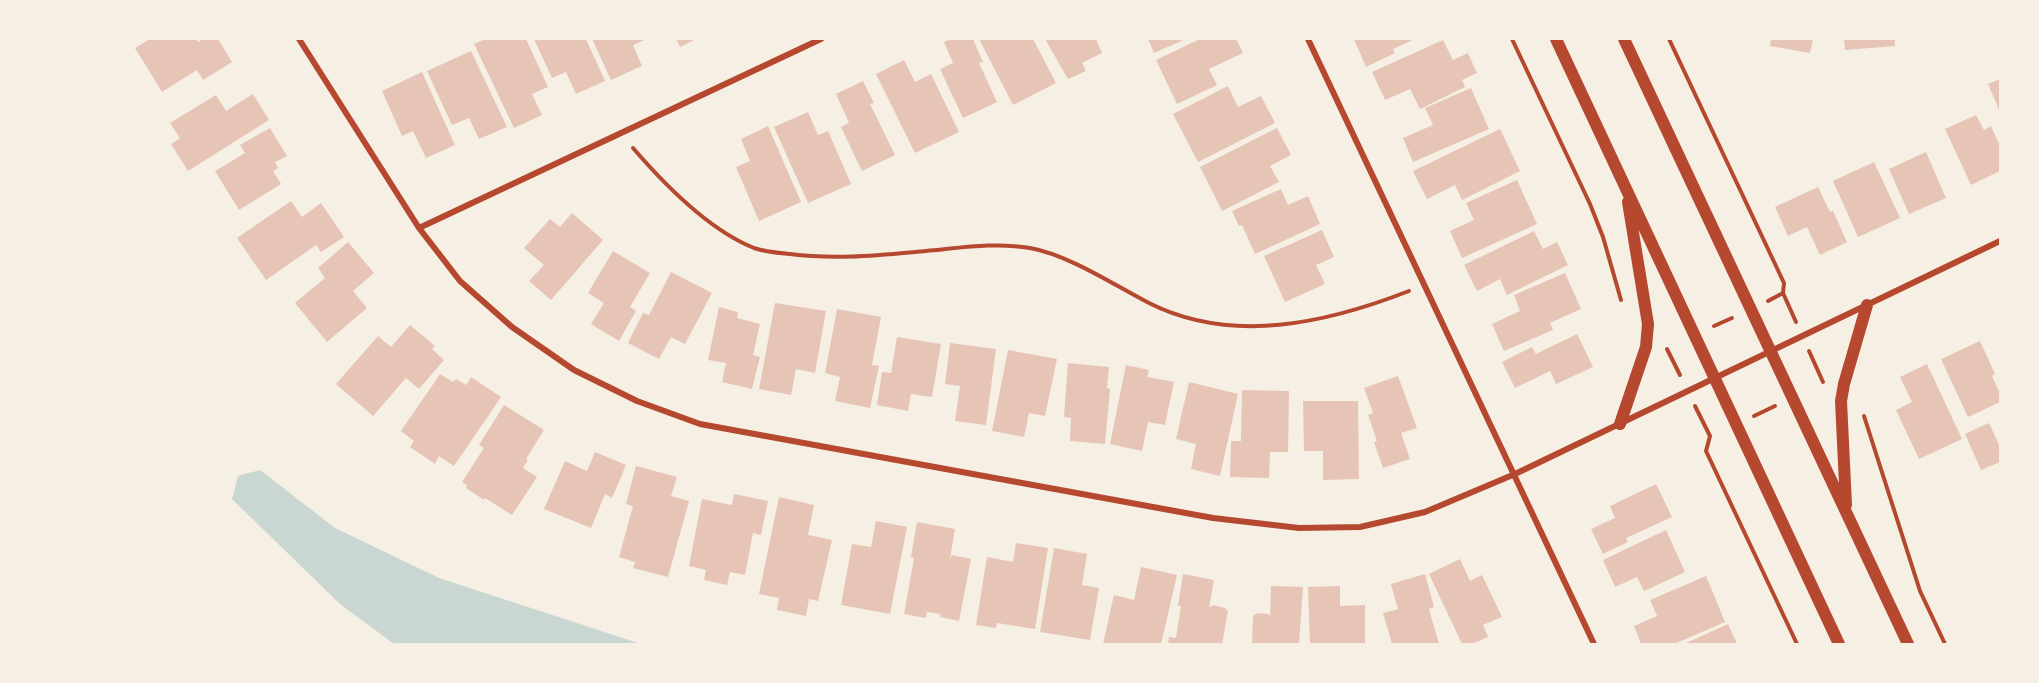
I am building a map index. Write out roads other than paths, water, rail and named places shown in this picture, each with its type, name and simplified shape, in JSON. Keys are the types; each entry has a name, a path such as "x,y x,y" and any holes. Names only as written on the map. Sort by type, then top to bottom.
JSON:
{"main road":[{"path":"1556,39 1839,644"},
{"path":"1624,39 1908,644"},
{"path":"1620,424 1647,347 1648,324 1625,186"},
{"path":"1846,512 1841,401 1867,305"}],"street":[{"path":"299,39 419,228 460,281 512,327 574,369 638,401 700,424 1213,518 1299,528 1360,527 1425,512 1515,474 2000,241"},
{"path":"419,228 821,39"},
{"path":"1308,39 1594,644"}]}
